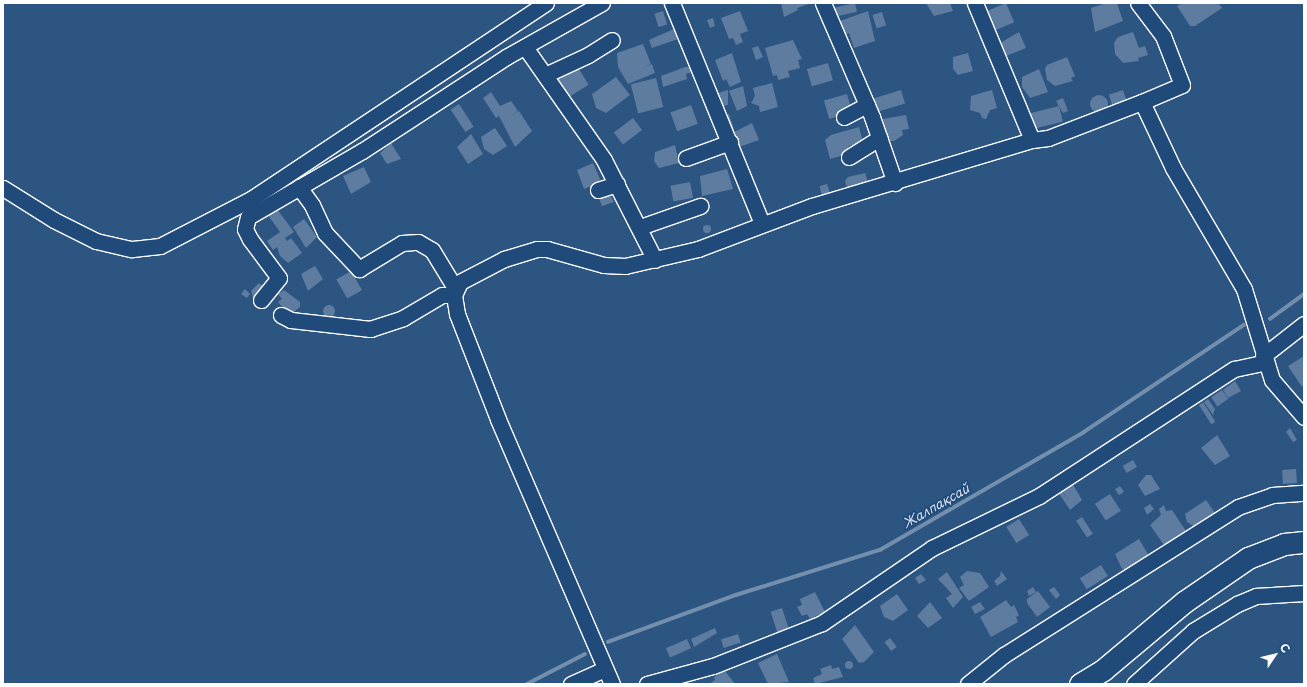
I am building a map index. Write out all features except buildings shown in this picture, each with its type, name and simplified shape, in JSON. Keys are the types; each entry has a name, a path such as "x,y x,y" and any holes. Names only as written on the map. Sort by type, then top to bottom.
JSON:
{"main road":[{"path":"1080,684 1109,665 1184,602 1248,558 1284,544 1304,542"}],"street":[{"path":"3,188 54,220 96,240 132,249 160,246 251,198 481,48 546,3"},
{"path":"261,300 279,278 250,239 245,223 264,206 362,151 506,57 602,3"},
{"path":"672,3 762,223"},
{"path":"823,3 867,105 895,183"},
{"path":"975,3 1032,140"},
{"path":"281,315 291,320 370,329 403,318 442,295 455,292 481,270 525,251 546,249 614,266 655,260 698,249 762,223 1032,140 1048,138 1182,85 1163,36 1138,3"},
{"path":"545,75 588,55 612,40"},
{"path":"525,47 604,160 640,227 655,260"},
{"path":"481,48 506,57"},
{"path":"1142,102 1173,168 1244,289 1264,359 1272,380 1304,417"},
{"path":"844,117 867,105"},
{"path":"850,158 880,138"},
{"path":"686,158 730,142"},
{"path":"598,190 617,184"},
{"path":"299,187 312,205 325,233 359,269 402,243 418,242 432,250 455,292 457,314 490,400 604,669 612,684"},
{"path":"640,227 700,206"},
{"path":"647,684 713,666 822,623 932,548 1039,496 1234,369 1264,359 1304,324"},
{"path":"968,684 1004,655 1238,507 1272,495 1304,493"},
{"path":"1134,684 1193,631 1237,604 1256,596 1304,593"},
{"path":"570,684 604,669"}],"waterway":[{"name":"Жалпақсай","path":"1270,319 1304,294"},
{"name":"Жалпақсай","path":"608,642 736,595 880,550 1084,432 1244,325"},
{"name":"Жалпақсай","path":"527,684 585,654"}]}
